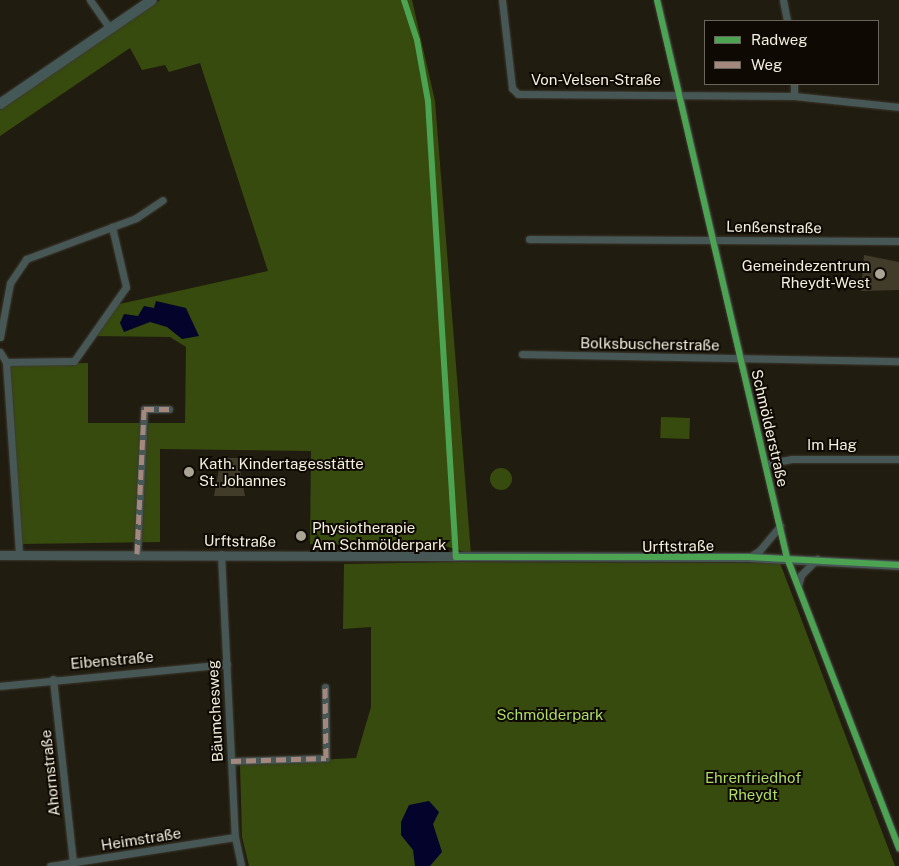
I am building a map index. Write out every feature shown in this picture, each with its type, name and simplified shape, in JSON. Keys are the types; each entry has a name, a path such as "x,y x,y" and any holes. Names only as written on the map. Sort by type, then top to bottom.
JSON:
{"main road":[{"path":"0,104 152,0"}],"street":[{"path":"90,0 110,29"},
{"name":"Von-Velsen-Straße","path":"502,0 512,88 518,94 794,96 899,108"},
{"name":"Schmölderstraße","path":"658,0 787,558 899,848"},
{"path":"783,0 787,20"},
{"path":"794,85 794,96"},
{"path":"0,337 10,283 26,259 112,227 163,200"},
{"path":"6,362 74,360 126,287 112,227"},
{"name":"Lenßenstraße","path":"529,239 899,241"},
{"path":"0,352 6,362 19,555"},
{"name":"Bolksbuscherstraße","path":"522,354 899,361"},
{"path":"136,554 144,409 169,409"},
{"name":"Im Hag","path":"766,464 792,459 899,459"},
{"path":"748,557 759,551 780,526"},
{"name":"Urftstraße","path":"0,555 221,554 577,560 748,557 817,559 899,565"},
{"name":"Bäumchesweg","path":"221,554 235,837 241,866"},
{"path":"799,591 801,575 817,559"},
{"name":"Eibenstraße","path":"0,686 53,679 227,664"},
{"name":"Ahornstraße","path":"53,679 73,863"},
{"path":"231,761 326,758 325,687"},
{"name":"Heimstraße","path":"50,866 73,863 99,863 235,837"}],"green space":[{"path":"160,0 412,0 435,101 471,554 445,546 310,544 311,451 160,449 160,542 22,544 10,365 88,363 88,423 185,423 186,347 170,337 92,336 115,305 268,271 200,63 169,72 165,65 142,70 130,48 0,136 0,110"},
{"path":"661,417 690,418 689,439 660,438"},
{"path":"501,468 511,475 512,479 505,489 501,490 491,483 490,479 497,469"},
{"name":"Schmölderpark","path":"456,562 780,563 895,866 249,866 242,837 240,764 356,758 371,707 371,627 343,629 344,564"}],"water":[{"path":"156,301 186,308 199,336 182,339 167,327 150,322 124,332 120,323 124,314 138,316 144,306 154,308"},
{"path":"429,801 439,812 433,824 442,852 430,866 415,866 413,850 401,835 401,822 409,805"}],"building":[{"name":"Gemeindezentrum Rheydt-West","path":"864,255 899,262 899,290 861,291"},
{"path":"221,458 238,458 245,496 214,496"}],"marked path":[{"path":"137,554 144,409 169,409"},
{"path":"231,761 326,758 325,687"}],"cycle path":[{"path":"404,0 417,40 428,101 456,557 748,557 899,565"},
{"path":"657,0 787,558 899,848"}],"place":[{"name":"Gemeindezentrum Rheydt-West","path":"880,274"},
{"name":"Kath. Kindertagesstätte St. Johannes","path":"189,472"},
{"name":"Physiotherapie Am Schmölderpark","path":"301,536"}],"park label":[{"name":"Ehrenfriedhof Rheydt","path":"753,786"}]}
